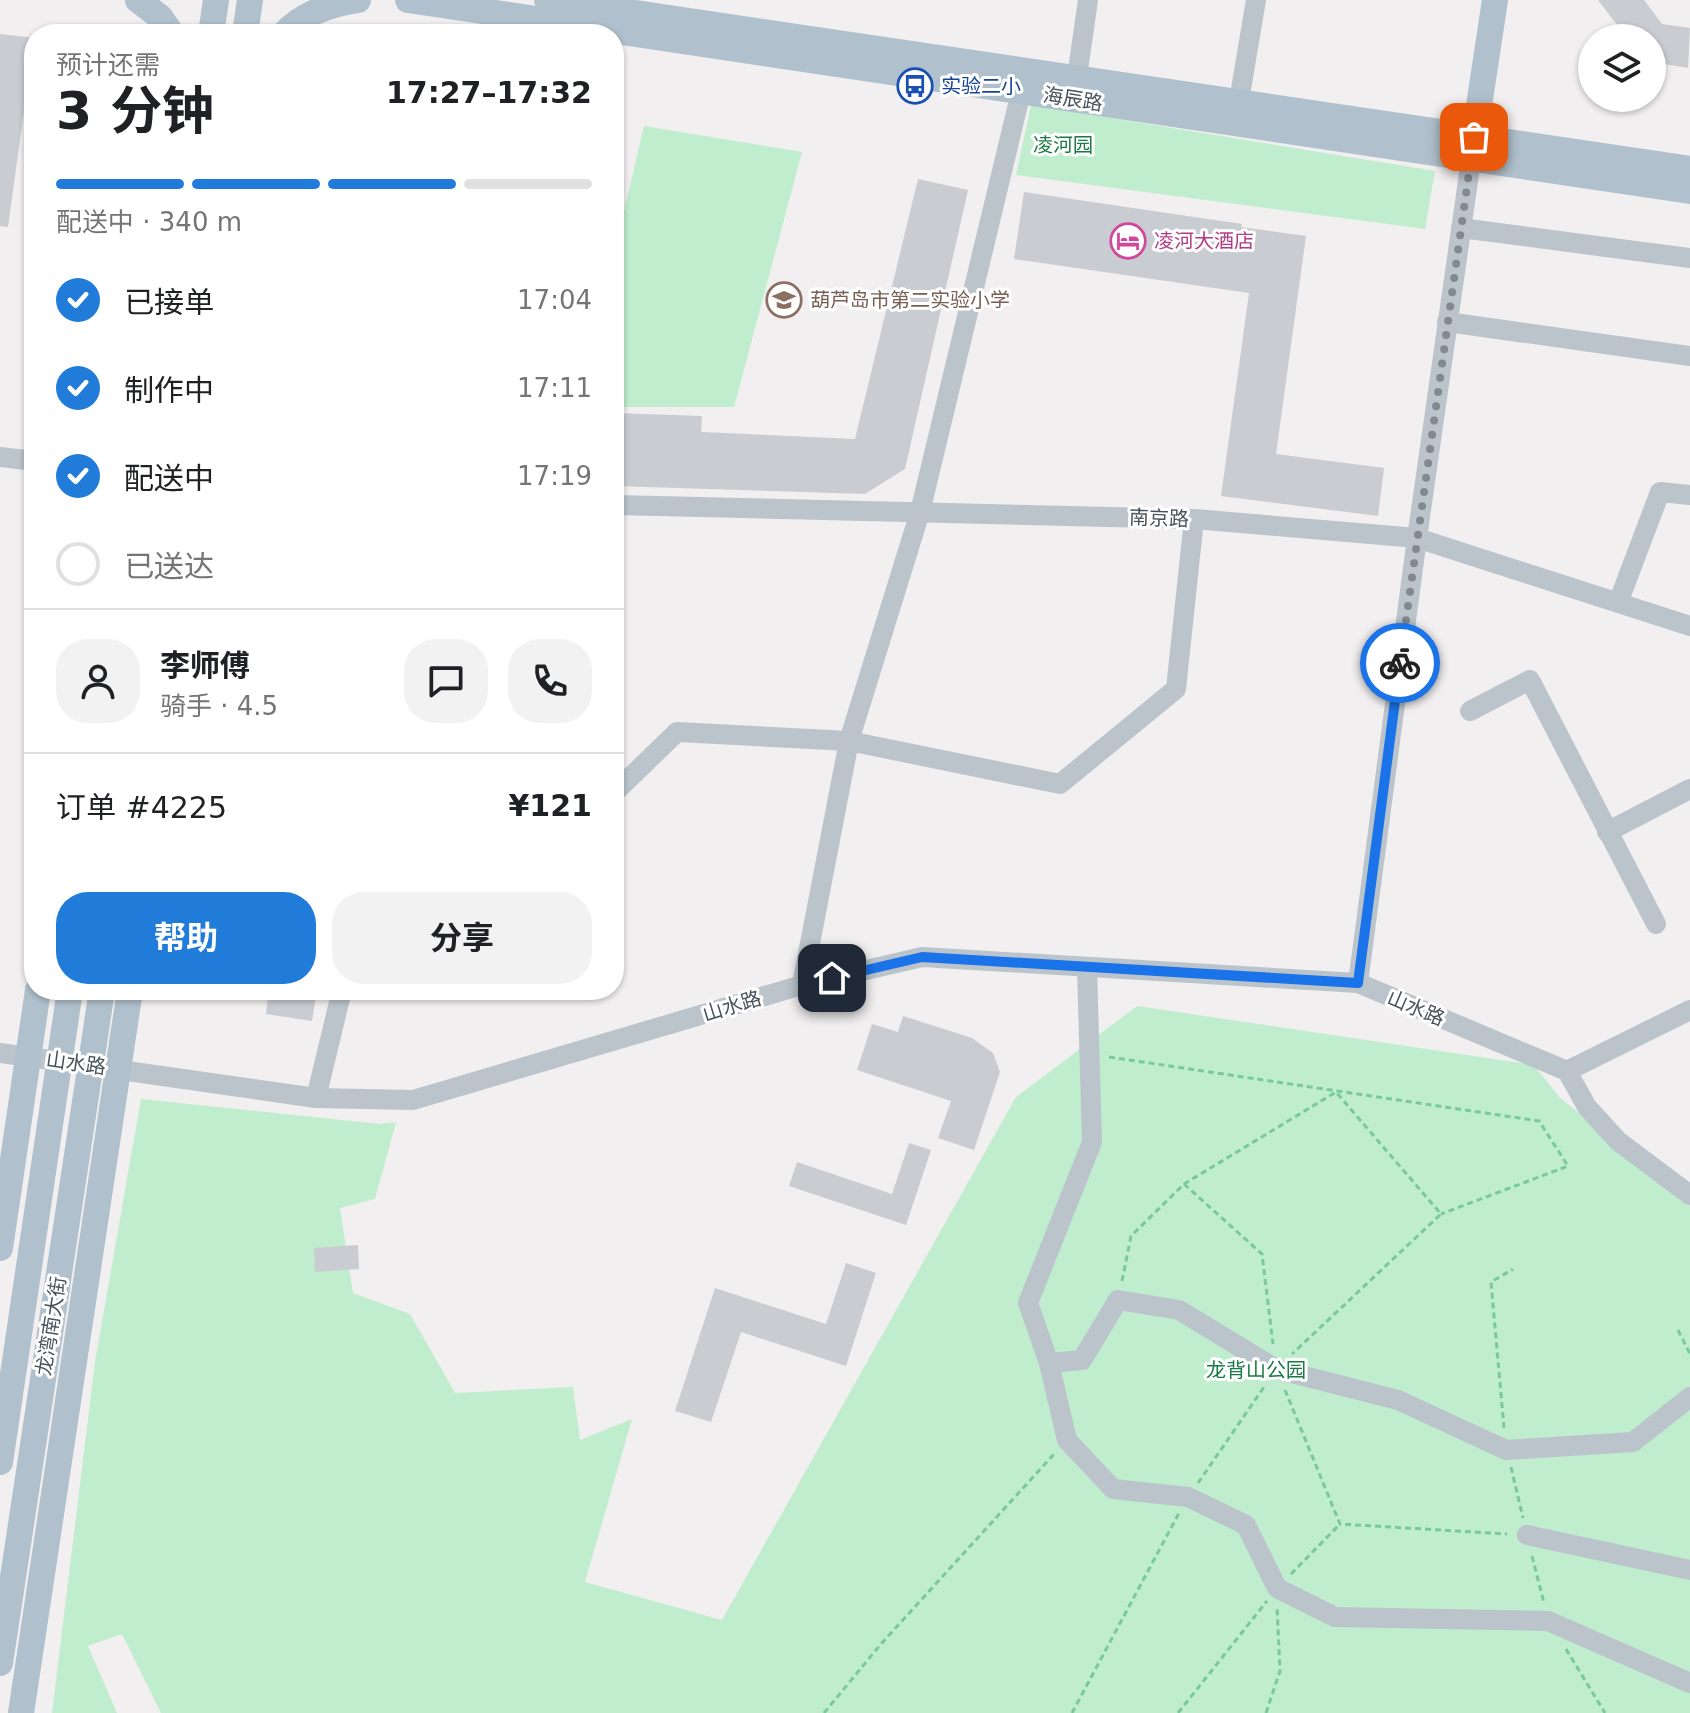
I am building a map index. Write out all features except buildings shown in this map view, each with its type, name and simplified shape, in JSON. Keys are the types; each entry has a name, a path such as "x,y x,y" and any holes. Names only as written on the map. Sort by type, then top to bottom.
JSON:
{"main road":[{"path":"138,0 165,24"},
{"path":"212,24 216,0"},
{"path":"246,24 250,0"},
{"path":"296,24 328,5 358,0"},
{"name":"海辰路","path":"408,0 568,24"},
{"name":"海辰路","path":"547,0 1239,101 1690,191"},
{"path":"1472,148 1495,0"},
{"name":"海辰路","path":"624,32 1021,92 1472,148 1690,169"},
{"path":"0,1248 36,1000"},
{"name":"龙湾南大街","path":"0,1462 68,1000"},
{"name":"龙湾南大街","path":"0,1663 101,1000"},
{"path":"21,1713 129,1000"}],"street":[{"path":"1077,77 1088,0"},
{"path":"1239,101 1256,0"},
{"path":"802,985 849,741 920,512 1021,92"},
{"path":"1358,983 1472,148"},
{"path":"1461,228 1690,258"},
{"path":"1447,322 1690,356"},
{"path":"0,457 24,460"},
{"path":"1618,603 1660,492 1690,495"},
{"name":"南京路","path":"624,505 1194,519 1417,538 1690,626"},
{"path":"624,783 677,732 849,741 1060,784 1176,689 1194,519"},
{"path":"1470,711 1530,680 1656,924"},
{"path":"1607,832 1690,789"},
{"name":"山水路","path":"0,1053 316,1098 413,1100 802,985 922,957 1358,983 1567,1071"},
{"path":"1087,967 1092,1142 1028,1303 1049,1363 1067,1440 1113,1489 1188,1497 1246,1525 1277,1588 1335,1617 1548,1621 1690,1683"},
{"path":"316,1098 340,1000"},
{"path":"1690,1010 1567,1071 1587,1107 1618,1141 1690,1195"},
{"path":"1049,1363 1082,1360 1118,1300 1179,1310 1276,1369 1398,1400 1506,1450 1633,1442 1690,1397"},
{"path":"1527,1535 1690,1570"}],"path":[{"path":"1072,1713 1188,1497 1276,1369 1441,1214 1568,1166 1539,1121 1089,1054"},
{"path":"1118,1300 1131,1236 1184,1184 1336,1092"},
{"path":"1336,1092 1441,1214"},
{"path":"1184,1184 1262,1254 1276,1369 1340,1524"},
{"path":"1178,1713 1277,1588 1340,1524 1527,1535 1506,1450 1491,1282 1513,1269"},
{"path":"1678,1330 1690,1354"},
{"path":"824,1713 881,1644 1067,1440"},
{"path":"1266,1713 1280,1671 1277,1588"}],"green space":[{"name":"凌河园","path":"1031,105 1435,171 1425,229 1016,175"},
{"path":"644,126 802,152 734,407 624,407 624,211"},
{"name":"龙背山公园","path":"1137,1006 1534,1065 1559,1097 1690,1202 1690,1713 161,1713 122,1634 88,1646 117,1713 52,1713 95,1362 141,1099 380,1124 396,1122 375,1199 340,1208 353,1293 410,1314 455,1393 573,1387 580,1440 632,1419 585,1582 722,1620 1016,1097"}],"way so far":[{"path":"1400,663 1474,137"}],"place":[{"name":"实验二小","path":"915,86"},
{"name":"凌河大酒店","path":"1128,241"},
{"name":"葫芦岛市第二实验小学","path":"784,300"}],"route":[{"path":"832,978 922,957 1358,983 1400,663"}]}
